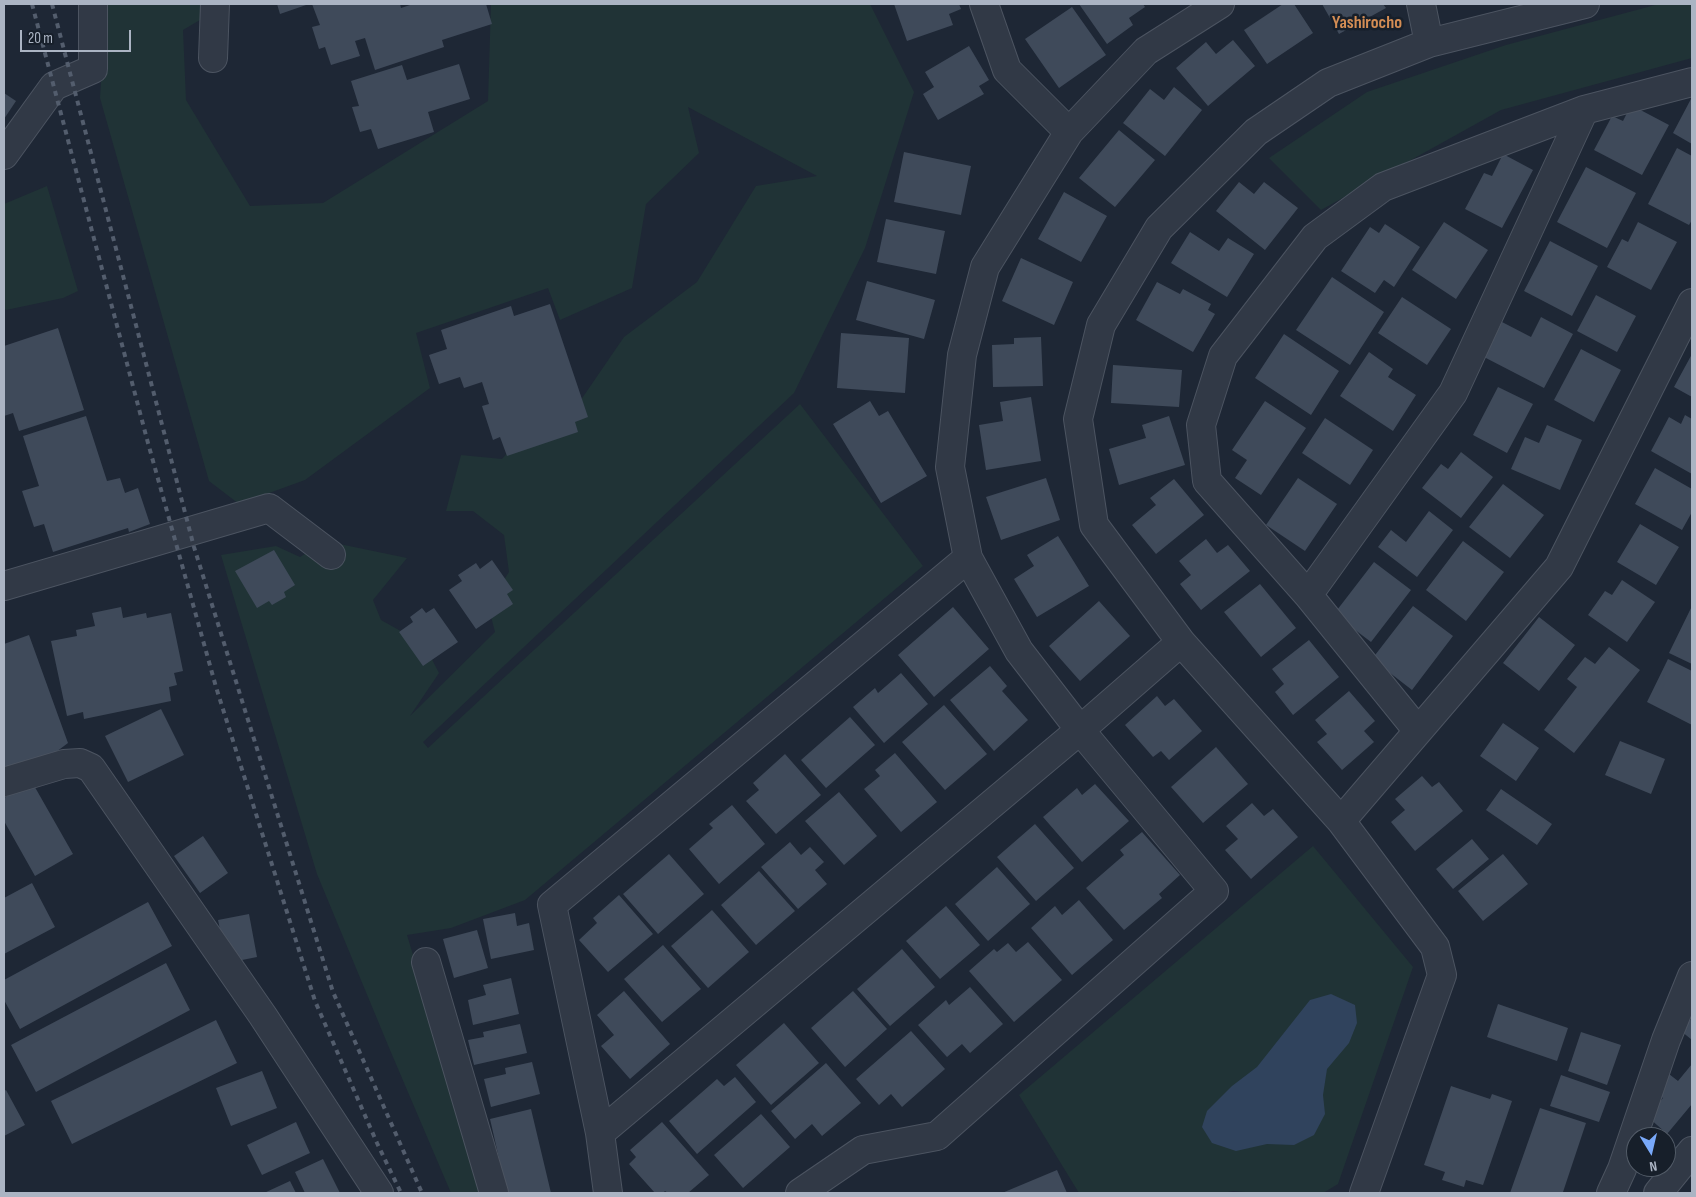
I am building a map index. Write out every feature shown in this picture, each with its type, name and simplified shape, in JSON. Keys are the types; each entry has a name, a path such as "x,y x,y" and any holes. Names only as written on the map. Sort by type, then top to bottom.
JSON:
{"street":[{"path":"4,155 54,86 93,69 93,4"},
{"path":"213,58 215,4"},
{"path":"984,4 1007,70 1069,132"},
{"path":"800,1193 863,1150 937,1136 1214,891 1080,730 1018,651 968,558 950,467 962,355 985,267 1069,132 1146,51 1220,4"},
{"path":"1421,4 1430,42"},
{"path":"1364,1193 1442,974 1435,947 1341,821 1181,642 1094,525 1078,419 1101,325 1159,228 1256,132 1328,84 1430,42 1585,4"},
{"path":"1418,731 1308,595 1208,481 1201,424 1223,356 1315,237 1383,187 1584,110 1692,82"},
{"path":"1308,595 1453,393 1584,110"},
{"path":"1341,821 1559,567 1692,303"},
{"path":"4,586 268,508 331,555"},
{"path":"608,1193 600,1133 552,905 968,558"},
{"path":"600,1133 1080,730 1181,642"},
{"path":"4,782 64,764 80,763 91,768 263,1016 380,1193"},
{"path":"426,962 494,1193"},
{"path":"1611,1193 1622,1169 1666,1040 1692,976"},
{"path":"1658,1193 1692,1151"}],"green space":[{"path":"106,4 227,4 183,30 186,100 250,206 323,203 488,101 491,4 870,4 914,92 865,248 794,393 423,742 428,748 800,404 923,566 525,900 451,928 407,935 485,1193 451,1193 317,874 221,555 276,546 300,557 325,541 407,558 373,600 381,620 424,644 439,673 410,716 495,632 488,605 509,572 504,535 473,511 446,511 461,455 502,459 529,428 561,429 624,337 697,282 756,186 817,176 688,107 699,153 646,204 632,288 560,320 548,288 416,333 430,388 305,480 239,504 209,481 100,98"},
{"path":"1659,4 1692,4 1692,58 1501,110 1321,210 1269,158 1367,92 1506,45"},
{"path":"47,186 78,291 63,298 6,310 4,308 4,204"},
{"path":"1313,846 1413,967 1338,1184 1323,1193 1233,1191 1223,1193 1079,1193 1019,1095"}],"water":[{"path":"1331,994 1355,1005 1357,1023 1349,1043 1327,1069 1323,1095 1325,1114 1314,1135 1294,1145 1267,1144 1236,1151 1212,1143 1202,1127 1207,1111 1232,1086 1257,1067 1310,1000"}],"building":[{"path":"277,4 309,4 280,14"},
{"path":"312,4 400,4 401,8 413,4 486,4 492,24 442,40 444,47 375,70 365,38 355,41 360,56 331,65 325,47 319,49 312,27 320,25"},
{"path":"894,4 959,4 961,9 949,14 953,25 907,41"},
{"path":"1079,4 1143,4 1145,7 1129,18 1133,25 1107,44"},
{"path":"1283,4 1294,4 1313,33 1267,64 1244,30"},
{"path":"1322,4 1383,4 1386,8 1339,34"},
{"path":"1072,7 1106,55 1059,88 1025,39"},
{"path":"1233,40 1255,66 1208,106 1176,68 1206,42 1216,54"},
{"path":"969,46 989,80 979,86 984,94 938,120 923,94 934,87 925,72"},
{"path":"459,64 470,99 428,112 434,132 378,149 371,129 360,132 352,107 359,106 351,81 402,65 407,80"},
{"path":"1174,87 1202,110 1165,156 1123,123 1150,89 1164,100"},
{"path":"4,93 16,101 4,119"},
{"path":"1692,97 1692,144 1673,133"},
{"path":"1631,105 1669,125 1642,175 1594,150 1612,116 1623,121"},
{"path":"1119,130 1155,160 1115,207 1079,178"},
{"path":"1677,148 1692,156 1692,220 1689,225 1648,204"},
{"path":"904,152 971,166 961,215 894,202"},
{"path":"1503,154 1533,170 1502,228 1465,209 1484,173 1492,176"},
{"path":"1586,167 1636,193 1607,248 1557,222"},
{"path":"1239,182 1254,194 1264,182 1298,208 1265,250 1216,211"},
{"path":"1064,192 1107,216 1081,262 1038,239"},
{"path":"886,219 945,231 936,274 877,262"},
{"path":"1444,222 1488,250 1456,299 1412,270"},
{"path":"1638,222 1677,242 1651,290 1607,267 1622,239 1628,242"},
{"path":"1385,224 1420,247 1394,287 1384,280 1375,293 1341,271 1370,227 1379,233"},
{"path":"1190,232 1219,251 1228,238 1254,254 1227,297 1171,263"},
{"path":"1550,241 1598,266 1572,316 1524,291"},
{"path":"1021,258 1073,282 1054,325 1002,301"},
{"path":"1332,277 1384,312 1350,365 1296,330"},
{"path":"867,281 935,300 924,339 856,320"},
{"path":"1157,282 1180,294 1183,289 1211,304 1208,310 1215,314 1193,352 1136,320"},
{"path":"1596,295 1636,316 1617,352 1577,331"},
{"path":"1402,297 1451,329 1427,365 1378,333"},
{"path":"550,304 588,417 575,422 578,432 507,456 500,437 493,440 482,406 489,404 482,382 464,388 460,377 439,384 429,355 447,349 441,330 511,306 514,316"},
{"path":"1541,317 1573,334 1544,388 1484,357 1502,322 1531,337"},
{"path":"58,328 84,410 19,431 13,413 4,416 4,346"},
{"path":"841,333 909,338 905,393 837,388"},
{"path":"1284,334 1339,371 1311,415 1255,378"},
{"path":"1041,337 1043,386 993,387 992,345 1014,344 1014,338"},
{"path":"1581,349 1621,370 1594,422 1554,400"},
{"path":"1369,352 1393,369 1388,377 1416,395 1393,431 1340,396"},
{"path":"1692,354 1692,397 1674,387"},
{"path":"1113,365 1182,370 1179,407 1111,403"},
{"path":"1498,387 1533,404 1507,453 1473,435"},
{"path":"1031,397 1041,461 986,470 979,425 1003,421 1000,402"},
{"path":"870,401 879,416 888,411 927,476 881,503 833,424"},
{"path":"1265,401 1306,428 1261,495 1235,478 1247,460 1232,450"},
{"path":"1685,415 1692,419 1692,474 1651,451 1669,417 1681,424"},
{"path":"86,416 107,481 120,478 125,493 138,488 150,524 129,532 128,528 53,552 44,524 34,527 22,491 39,486 23,436"},
{"path":"1169,416 1185,465 1119,485 1109,449 1146,438 1142,425"},
{"path":"1325,418 1373,450 1350,485 1302,453"},
{"path":"1547,425 1582,440 1560,490 1511,469 1525,437 1539,443"},
{"path":"1461,452 1493,477 1461,518 1422,488 1441,464 1448,469"},
{"path":"1655,468 1692,489 1692,512 1682,530 1635,504"},
{"path":"1046,478 1060,520 1001,540 986,497"},
{"path":"1298,478 1337,504 1305,551 1266,525"},
{"path":"1174,479 1204,515 1156,554 1132,525 1156,505 1150,498"},
{"path":"1503,484 1544,515 1510,558 1469,527"},
{"path":"1429,511 1453,530 1417,577 1378,547 1391,530 1406,542"},
{"path":"1640,524 1679,547 1656,585 1617,562"},
{"path":"1058,536 1089,586 1037,617 1014,579 1034,566 1027,555"},
{"path":"1206,539 1217,553 1228,545 1250,571 1201,610 1180,584 1191,575 1179,561"},
{"path":"1463,541 1504,572 1466,621 1426,590"},
{"path":"274,550 295,585 284,592 286,597 272,605 269,601 257,608 235,571"},
{"path":"492,560 513,590 507,594 513,604 476,629 449,590 462,581 458,575 476,563 480,569"},
{"path":"1374,562 1411,590 1371,642 1334,614"},
{"path":"1622,580 1655,602 1627,642 1588,615 1605,591 1612,595"},
{"path":"1260,584 1296,628 1261,657 1224,612"},
{"path":"1099,601 1130,636 1080,681 1049,646"},
{"path":"1413,606 1453,636 1412,690 1372,659"},
{"path":"1692,606 1692,664 1669,653"},
{"path":"121,607 123,618 146,613 147,618 171,613 183,671 174,673 177,685 169,687 171,701 84,719 83,712 67,716 51,641 77,636 76,630 95,626 92,613"},
{"path":"953,607 989,649 934,697 898,655"},
{"path":"422,608 426,613 434,608 458,642 423,666 399,632 413,622 410,617"},
{"path":"1539,617 1575,645 1539,691 1503,663"},
{"path":"29,635 68,743 52,755 4,769 4,644"},
{"path":"1309,640 1339,677 1293,715 1275,692 1284,684 1272,669"},
{"path":"1609,647 1640,670 1574,753 1544,730 1577,687 1567,679 1585,657 1595,664"},
{"path":"1668,659 1692,671 1692,725 1647,702"},
{"path":"990,666 1007,686 1002,691 1028,720 994,751 950,700"},
{"path":"901,673 928,704 884,743 853,707 875,688 878,693"},
{"path":"1349,691 1375,721 1364,731 1374,742 1342,770 1317,742 1327,734 1315,720"},
{"path":"1157,696 1165,706 1174,699 1202,731 1169,760 1161,751 1153,757 1125,725"},
{"path":"944,705 987,754 945,790 902,742"},
{"path":"161,709 184,755 128,782 105,736"},
{"path":"850,717 875,745 826,788 801,760"},
{"path":"1503,723 1539,748 1516,781 1480,756"},
{"path":"1620,741 1665,759 1651,794 1605,775"},
{"path":"1216,747 1248,784 1203,823 1171,787"},
{"path":"895,753 937,802 901,832 864,789 880,776 875,770"},
{"path":"785,754 821,795 776,834 746,801 759,790 753,783"},
{"path":"1422,776 1432,787 1439,782 1463,811 1415,851 1391,822 1405,810 1395,799"},
{"path":"32,782 73,854 35,876 4,821 4,798"},
{"path":"1095,784 1129,821 1082,862 1043,817 1077,788 1082,795"},
{"path":"1501,789 1552,824 1537,845 1486,810"},
{"path":"839,792 877,836 844,865 805,821"},
{"path":"1252,803 1264,816 1273,809 1298,837 1251,879 1225,850 1238,839 1226,826"},
{"path":"732,805 765,844 719,884 689,849 713,828 709,824"},
{"path":"1035,824 1074,868 1036,901 997,857"},
{"path":"1142,832 1180,875 1159,894 1162,898 1124,930 1086,888 1124,855 1120,850"},
{"path":"203,836 228,873 200,893 174,856"},
{"path":"1472,839 1489,859 1453,889 1436,869"},
{"path":"790,842 801,855 810,847 824,862 815,870 827,884 798,909 761,867"},
{"path":"669,854 704,894 658,934 623,894"},
{"path":"1503,854 1528,884 1483,921 1458,891"},
{"path":"997,867 1030,904 988,941 955,904"},
{"path":"759,871 795,911 756,945 721,905"},
{"path":"32,883 55,927 4,954 4,898"},
{"path":"619,895 653,934 608,972 579,940 597,923 593,918"},
{"path":"1079,900 1113,940 1072,975 1031,928 1055,906 1062,915"},
{"path":"148,902 172,946 20,1029 4,1000 4,980"},
{"path":"946,906 980,945 940,979 906,941"},
{"path":"712,910 749,952 708,988 671,946"},
{"path":"515,913 517,926 529,923 534,950 491,959 483,919"},
{"path":"249,914 257,957 227,963 218,920"},
{"path":"477,930 488,968 454,978 443,939"},
{"path":"1028,942 1062,980 1014,1022 969,971 994,949 997,952 1008,943 1016,952"},
{"path":"663,945 701,989 662,1022 624,979"},
{"path":"902,949 935,987 890,1026 857,989"},
{"path":"166,963 190,1010 36,1092 11,1045"},
{"path":"511,978 519,1014 473,1025 468,1000 486,995 483,985"},
{"path":"970,987 1003,1024 970,1053 962,1044 947,1057 918,1025 946,1000 949,1005"},
{"path":"624,991 670,1044 630,1079 601,1046 614,1035 597,1015"},
{"path":"853,991 887,1029 845,1067 811,1028"},
{"path":"1498,1004 1568,1028 1557,1061 1487,1037"},
{"path":"1692,1018 1692,1040 1681,1031"},
{"path":"216,1020 237,1063 72,1144 51,1101"},
{"path":"784,1023 819,1063 771,1105 736,1065"},
{"path":"520,1024 527,1053 474,1065 468,1040 484,1037 483,1032"},
{"path":"911,1031 945,1069 902,1107 891,1094 879,1105 856,1079"},
{"path":"1581,1032 1621,1045 1607,1085 1568,1071"},
{"path":"532,1062 540,1094 491,1107 484,1079 506,1074 505,1068"},
{"path":"826,1063 861,1103 822,1136 812,1124 795,1139 771,1111"},
{"path":"1692,1064 1692,1104 1673,1127 1659,1127 1647,1116 1663,1098 1654,1091 1669,1074 1678,1081"},
{"path":"262,1071 277,1108 231,1126 216,1088"},
{"path":"1561,1075 1610,1092 1599,1122 1550,1106"},
{"path":"735,1077 756,1102 697,1154 669,1121 717,1079 724,1086"},
{"path":"1451,1086 1490,1099 1492,1094 1512,1101 1483,1185 1466,1180 1464,1187 1442,1180 1445,1172 1424,1165"},
{"path":"6,1090 25,1125 4,1136 4,1091"},
{"path":"1540,1108 1586,1123 1563,1192 1566,1193 1510,1193"},
{"path":"531,1109 551,1193 507,1193 490,1119"},
{"path":"761,1114 790,1147 743,1188 714,1155"},
{"path":"296,1122 310,1153 262,1175 247,1145"},
{"path":"662,1122 709,1175 688,1193 668,1193 665,1191 663,1193 655,1193 629,1164 636,1157 630,1150"},
{"path":"323,1159 340,1193 305,1193 295,1172"},
{"path":"1057,1170 1067,1193 1002,1193"},
{"path":"290,1181 296,1193 264,1193"}],"railway":[{"path":"32,4 148,443 216,687 315,1001 401,1193"},
{"path":"52,4 194,547 333,992 422,1193"}],"district":[{"name":"Yashirocho","path":"1367,23"}]}
